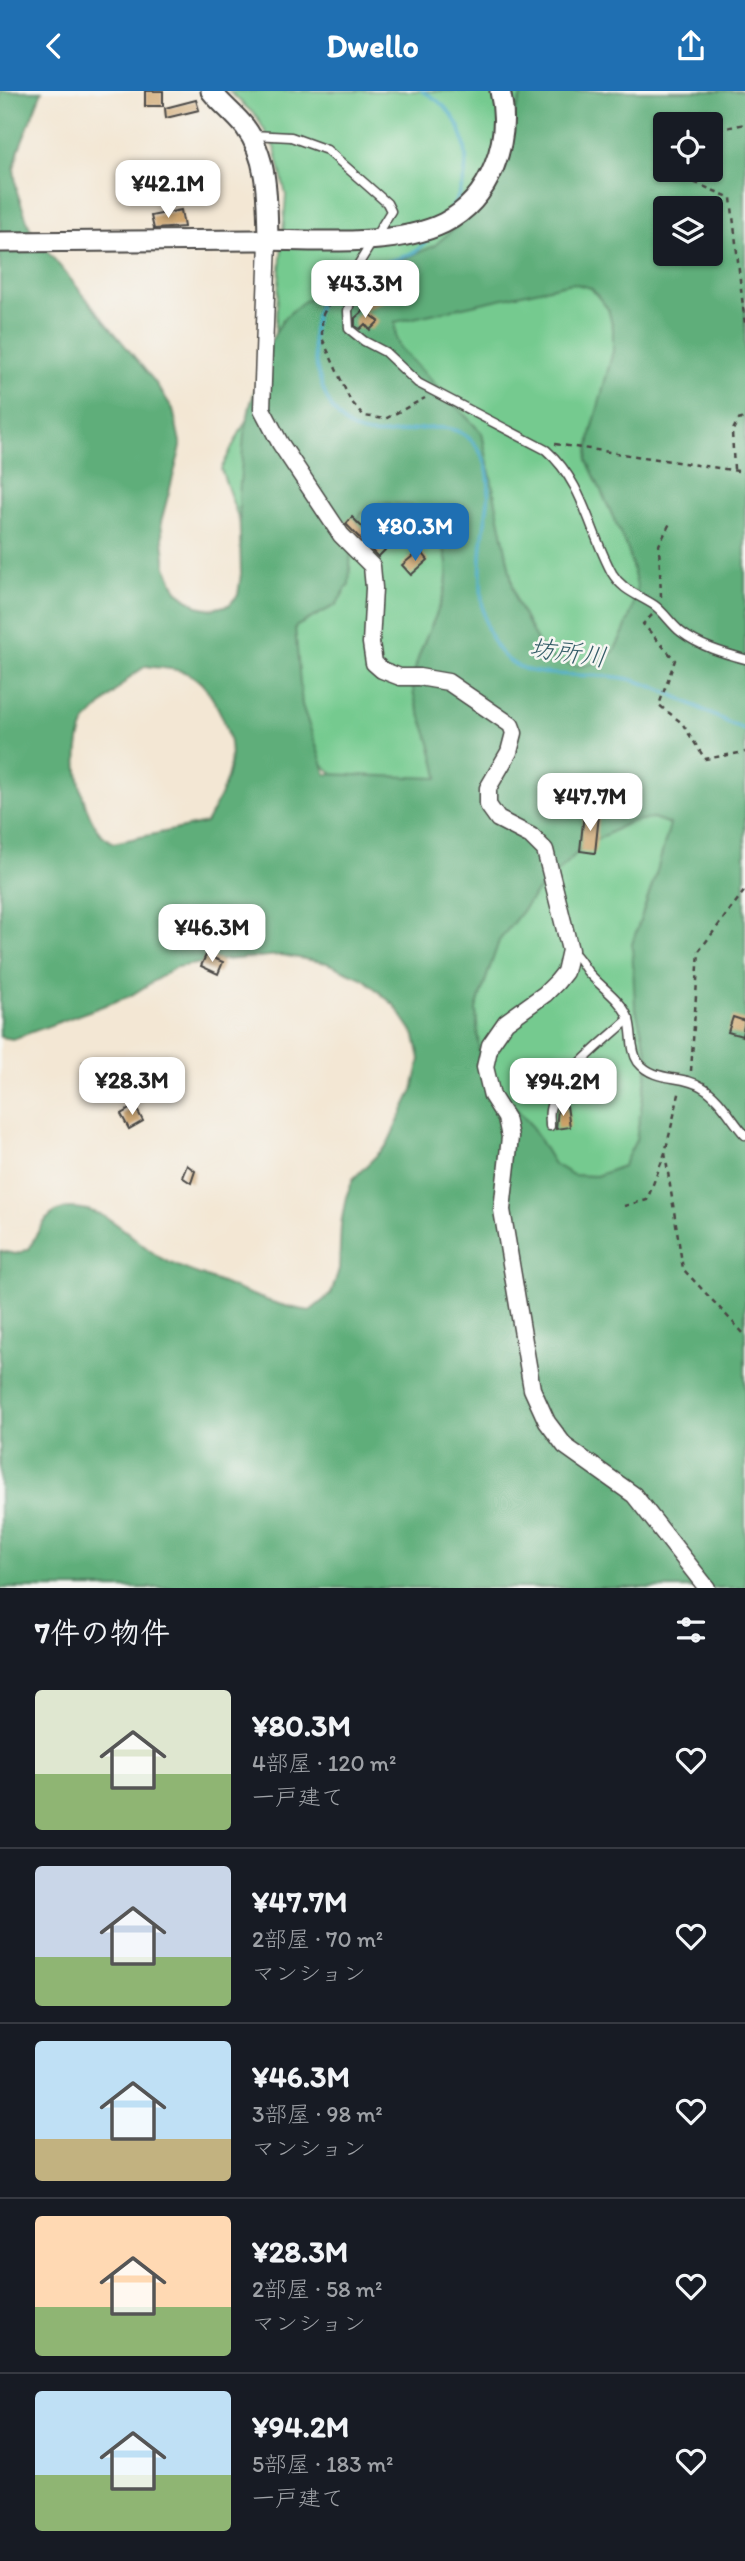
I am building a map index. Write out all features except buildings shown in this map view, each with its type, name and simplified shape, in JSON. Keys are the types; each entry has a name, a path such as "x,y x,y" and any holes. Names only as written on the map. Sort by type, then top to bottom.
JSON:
{"street":[{"path":"211,91 246,128 260,156 266,187 268,240 262,409 280,443 341,535 372,566 374,588 370,643 374,663 382,670 400,677 448,682 511,725 514,733 509,752 488,788 488,805 498,819 531,836 545,850 570,950 565,972 557,982 506,1022 490,1045 485,1067 492,1096 506,1118 510,1137 502,1210 533,1389 547,1422 565,1446 634,1495 708,1588"},
{"path":"0,242 374,238 416,233 445,222 466,208 489,178 505,130 500,91"}],"lane":[{"path":"249,134 291,137 335,154 387,203 391,211 358,265 348,311 349,329 384,352 418,383 529,440 557,460 572,480 586,507 611,570 620,585 658,608 680,631 694,640 745,659"},
{"path":"570,950 578,955 588,971 620,1004 629,1019 633,1050 644,1068 664,1078 703,1087 745,1135"},
{"path":"550,1126 550,1109 559,1089 582,1063 629,1019"}],"path":[{"path":"723,129 745,124"},
{"path":"693,182 731,198 745,325"},
{"path":"354,281 331,300 322,316 322,338 350,400 364,416 385,419 434,392"},
{"path":"734,469 732,432 738,420 745,418"},
{"path":"555,444 745,472"},
{"path":"670,523 659,545 661,603 643,624 674,660 659,705 682,723 705,759 745,752"},
{"path":"624,1206 647,1200 665,1153 686,1081 699,951 745,890"},
{"path":"665,1153 683,1269 745,1335"}],"green space":[{"path":"0,91 42,91 14,169 17,192 31,231 155,382 173,409 181,447 161,522 166,567 177,591 197,606 212,609 229,605 238,595 241,574 239,496 244,435 269,344 284,318 304,301 434,246 458,225 484,196 523,91 745,91 745,1588 0,1588 0,1251 16,1254 29,1249 40,1228 56,1211 85,1209 108,1219 171,1263 284,1306 310,1311 331,1294 339,1269 341,1224 346,1197 353,1179 387,1145 413,1090 420,1059 415,1036 395,1006 364,979 327,963 281,955 176,967 130,996 13,1039 0,1037","holes":["572,283 591,288 608,309 613,328 613,351 591,434 587,460 628,550 637,586 624,631 614,651 601,661 583,666 571,665 553,658 539,645 516,601 482,433 400,348 395,322","380,503 410,506 423,512 439,537 446,557 444,594 422,648 413,685 414,698 438,778 326,774 302,705 295,627 336,605 349,584 351,549 361,514","146,666 179,671 198,680 209,692 223,718 231,748 230,762 222,791 206,823 113,843 97,829 85,804 77,762 78,748 85,722 130,677","653,818 670,824 632,944 635,1006 649,1059 636,1140 623,1166 596,1176 573,1175 554,1164 530,1124 484,1072 479,1051 476,1009 499,941 535,894 582,848 629,822"]},
{"path":"229,91 745,91 745,1588 460,1081 365,803 311,754 253,560 221,469 272,370 286,195 275,149 257,117"}],"waterway":[{"name":"坊所川","path":"422,91 450,113 464,142 465,175 452,208"},
{"name":"坊所川","path":"431,236 411,254 344,274 334,280 320,301 314,328 315,362 322,386 337,415 356,430 377,434 442,428 462,433 479,450 485,462 489,489 481,558 484,617 494,644 514,664 544,673 609,676 644,683 745,730"}]}
